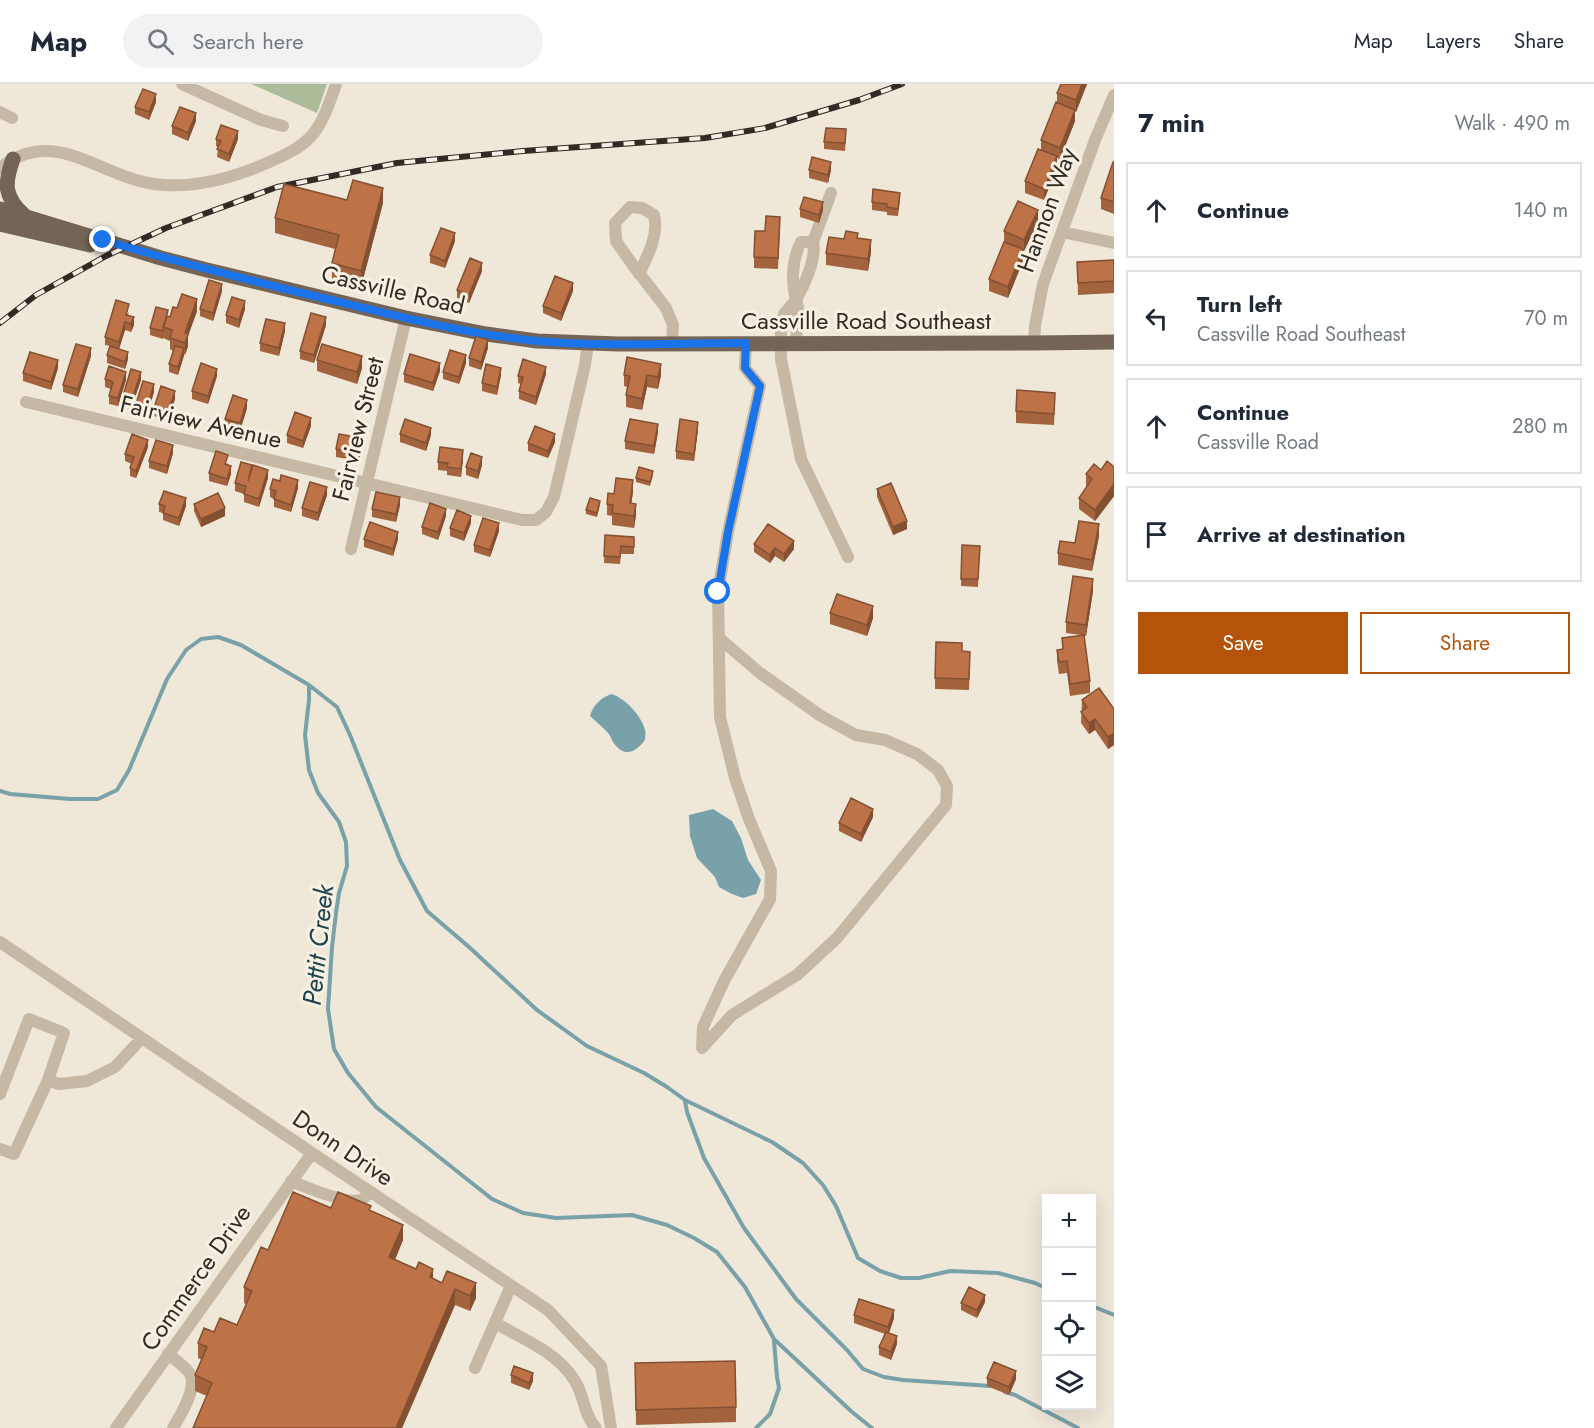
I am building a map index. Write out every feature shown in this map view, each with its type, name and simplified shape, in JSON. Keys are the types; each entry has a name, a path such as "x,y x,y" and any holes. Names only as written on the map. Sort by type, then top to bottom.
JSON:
{"main road":[{"path":"13,159 7,182 8,194 12,204 24,216"},
{"name":"Cassville Road","path":"0,209 161,258 406,318 513,338 618,344"},
{"name":"Cassville Road","path":"0,224 130,255 161,258"},
{"name":"Cassville Road Southeast","path":"618,344 1114,342"}],"street":[{"path":"182,84 261,120 283,126"},
{"path":"0,168 27,152 52,151 69,154 125,176 153,184 178,186 209,182 276,159 305,143 321,124 336,84"},
{"name":"Hannon Way","path":"1034,344 1043,284 1095,140 1114,95"},
{"path":"0,112 12,118"},
{"path":"831,193 813,242 815,250 803,287 784,314 789,343 781,359 801,459 848,557"},
{"path":"639,274 657,226 654,215 642,208 630,207 615,223 616,241 639,274 666,308 673,325 672,343"},
{"path":"1062,232 1114,243"},
{"path":"796,300 792,288 795,253 801,242 813,242"},
{"name":"Fairview Street","path":"351,549 406,318"},
{"path":"719,638 760,673 820,716 856,735 885,740 917,754 938,770 947,786 946,805 837,938 797,975 732,1015 702,1048 703,1027 724,981 770,899 771,871 735,778 720,717 718,592 728,532 760,386 745,368 746,343"},
{"name":"Fairview Avenue","path":"26,402 473,509 522,520 536,520 546,512 554,497 588,344"},
{"name":"Donn Drive","path":"0,942 548,1310 600,1366 611,1428"},
{"path":"0,1094 29,1019 64,1033 48,1080 14,1154 0,1149"},
{"path":"48,1080 59,1084 87,1081 115,1067 142,1038"},
{"name":"Commerce Drive","path":"116,1428 312,1153"},
{"path":"291,1181 348,1200 365,1198 369,1191"},
{"path":"475,1368 511,1286"},
{"path":"495,1323 544,1351 563,1365 576,1382 590,1420 596,1428"},
{"path":"168,1354 190,1374 192,1385 187,1404 173,1428"}],"green space":[{"path":"251,84 327,84 317,113"}],"water":[{"path":"611,694 627,703 643,725 645,740 633,751 625,752 617,747 609,734 590,716 598,702"},
{"path":"713,809 732,821 741,838 748,860 761,880 756,894 743,898 719,887 715,877 697,858 690,836 689,815"}],"building":[{"path":"1061,84 1082,84 1076,100 1057,93"},
{"path":"143,89 156,94 149,112 135,107"},
{"path":"1056,102 1075,110 1060,148 1041,140"},
{"path":"180,107 196,113 188,133 172,126"},
{"path":"221,125 238,131 229,154 217,149 221,141 216,139"},
{"path":"826,128 846,129 845,143 824,142"},
{"path":"1038,149 1057,156 1044,189 1025,181"},
{"path":"812,157 831,162 828,175 809,170"},
{"path":"1114,162 1114,202 1101,198"},
{"path":"353,180 383,188 361,271 332,263 339,235 275,218 284,184 347,200"},
{"path":"873,189 900,193 898,209 887,207 887,204 872,202"},
{"path":"804,197 823,202 819,215 800,209"},
{"path":"1018,201 1038,210 1024,240 1004,231"},
{"path":"766,216 780,217 778,258 754,257 755,231 765,231"},
{"path":"441,228 455,233 445,261 430,255"},
{"path":"846,231 858,233 857,238 871,240 868,259 826,253 829,237 844,239"},
{"path":"1004,242 1023,249 1008,287 989,279"},
{"path":"470,258 482,263 469,295 457,290"},
{"path":"1114,260 1114,281 1078,283 1077,262"},
{"path":"555,276 573,283 561,313 543,306"},
{"path":"209,280 222,284 213,313 200,309"},
{"path":"182,294 197,299 185,333 188,334 185,343 170,338 172,330 163,327 173,307 177,308"},
{"path":"232,297 245,301 239,320 226,315"},
{"path":"116,300 129,304 126,315 134,317 131,324 125,322 119,342 105,337"},
{"path":"156,307 168,310 163,331 150,328"},
{"path":"311,313 326,317 314,355 300,351"},
{"path":"266,319 285,323 279,348 260,343"},
{"path":"476,336 488,340 481,362 469,358"},
{"path":"76,344 91,348 78,389 63,385"},
{"path":"322,344 362,356 357,372 317,360"},
{"path":"110,346 128,352 125,362 107,355"},
{"path":"175,346 184,348 178,367 169,364"},
{"path":"450,350 466,355 459,377 443,372"},
{"path":"30,352 58,360 51,382 23,373"},
{"path":"410,354 440,363 433,383 404,374"},
{"path":"627,357 661,364 658,377 647,375 642,399 626,395 630,376 624,375"},
{"path":"523,359 546,367 536,397 519,391 523,377 518,376"},
{"path":"201,363 217,369 208,396 192,391"},
{"path":"486,364 501,368 497,387 482,383"},
{"path":"109,366 126,372 118,398 109,396 113,382 105,379"},
{"path":"131,369 141,372 131,402 122,399"},
{"path":"143,381 154,384 147,408 136,404"},
{"path":"161,386 175,391 168,412 154,408"},
{"path":"1017,390 1055,393 1054,414 1016,411"},
{"path":"233,395 247,400 240,423 225,419"},
{"path":"295,412 311,418 303,441 287,435"},
{"path":"405,419 431,428 426,443 400,434"},
{"path":"630,419 658,424 654,446 625,441"},
{"path":"680,419 698,422 694,454 676,451"},
{"path":"535,426 555,434 548,451 528,443"},
{"path":"132,434 148,440 136,471 130,468 134,457 125,454"},
{"path":"339,434 362,438 359,454 336,449"},
{"path":"156,440 173,445 167,466 149,461"},
{"path":"440,447 463,450 461,469 447,467 448,463 438,462"},
{"path":"216,451 228,455 225,464 231,466 227,479 209,473"},
{"path":"471,453 482,457 478,471 466,467"},
{"path":"1107,461 1114,467 1114,484 1095,510 1079,498 1092,479 1086,474 1094,464 1101,470"},
{"path":"241,462 252,465 248,481 253,465 268,470 259,499 244,494 246,486 235,483"},
{"path":"639,467 653,471 650,482 636,478"},
{"path":"281,475 298,480 291,505 274,499 276,491 270,489 273,479 280,481"},
{"path":"616,478 633,480 630,503 636,504 634,516 612,513 613,505 607,504 608,493 614,494"},
{"path":"310,482 327,487 318,513 302,508"},
{"path":"891,483 907,521 893,527 877,489"},
{"path":"164,491 186,498 179,518 163,513 165,506 159,504"},
{"path":"376,492 400,497 396,514 372,509"},
{"path":"218,493 225,508 201,519 194,504"},
{"path":"590,498 600,501 597,513 586,510"},
{"path":"430,503 446,509 438,532 422,527"},
{"path":"457,510 471,516 464,533 450,528"},
{"path":"483,518 499,523 490,550 474,545"},
{"path":"1079,521 1099,524 1092,560 1058,553 1060,541 1075,543"},
{"path":"370,522 398,532 393,549 364,539"},
{"path":"768,524 794,541 784,554 775,548 770,555 754,544"},
{"path":"605,535 634,537 634,547 621,546 620,557 604,556"},
{"path":"962,545 980,546 978,579 961,579"},
{"path":"1073,576 1093,579 1086,625 1066,622"},
{"path":"837,594 873,606 867,625 830,613"},
{"path":"1084,635 1090,681 1070,684 1067,661 1059,662 1057,650 1063,649 1062,638"},
{"path":"936,642 962,643 962,651 970,652 969,679 935,678"},
{"path":"1099,688 1114,709 1114,733 1108,737 1095,719 1089,723 1081,712 1087,707 1082,700"},
{"path":"851,798 873,809 861,834 839,823"},
{"path":"293,1192 331,1208 338,1192 371,1206 369,1210 403,1225 389,1257 416,1269 419,1262 433,1269 430,1277 442,1283 447,1271 476,1283 470,1296 455,1289 396,1428 193,1428 212,1383 195,1375 207,1347 198,1343 204,1328 214,1332 220,1318 237,1325 252,1291 244,1287 261,1247 268,1250"},
{"path":"969,1287 985,1295 977,1310 961,1303"},
{"path":"859,1299 894,1310 888,1327 854,1315"},
{"path":"886,1332 897,1336 891,1352 879,1347"},
{"path":"735,1361 736,1407 636,1410 635,1363"},
{"path":"994,1362 1016,1371 1009,1387 987,1378"},
{"path":"514,1366 533,1373 529,1383 511,1375"}],"waterway":[{"path":"0,791 10,794 70,799 98,799 117,790 129,770 167,679 186,650 201,639 218,637 241,645 309,685 337,707 400,860 427,911 537,1010 587,1046 644,1073 685,1100 772,1142 803,1163 823,1185 836,1206 858,1258 880,1271 901,1278 919,1278 950,1271 998,1273 1042,1286"},
{"name":"Pettit Creek","path":"309,686 305,735 309,770 318,793 339,822 346,842 347,866 336,913 328,1009 334,1049 348,1073 376,1107 492,1199 523,1213 556,1218 632,1215 667,1225 717,1252 745,1287 774,1339 872,1428"},
{"path":"685,1101 704,1158 744,1228 796,1299 863,1369 884,1377 903,1380 990,1386"},
{"path":"1096,1308 1114,1315"},
{"path":"756,1428 770,1414 779,1388 774,1341"},
{"path":"1005,1392 1078,1428"}],"railway":[{"path":"0,323 36,295 106,256 166,228 277,187 397,163 705,138 765,128 859,100 902,84"}],"route":[{"path":"103,240 207,270 406,318 486,334 588,344 746,343 745,368 760,386 728,532 718,592"}]}
